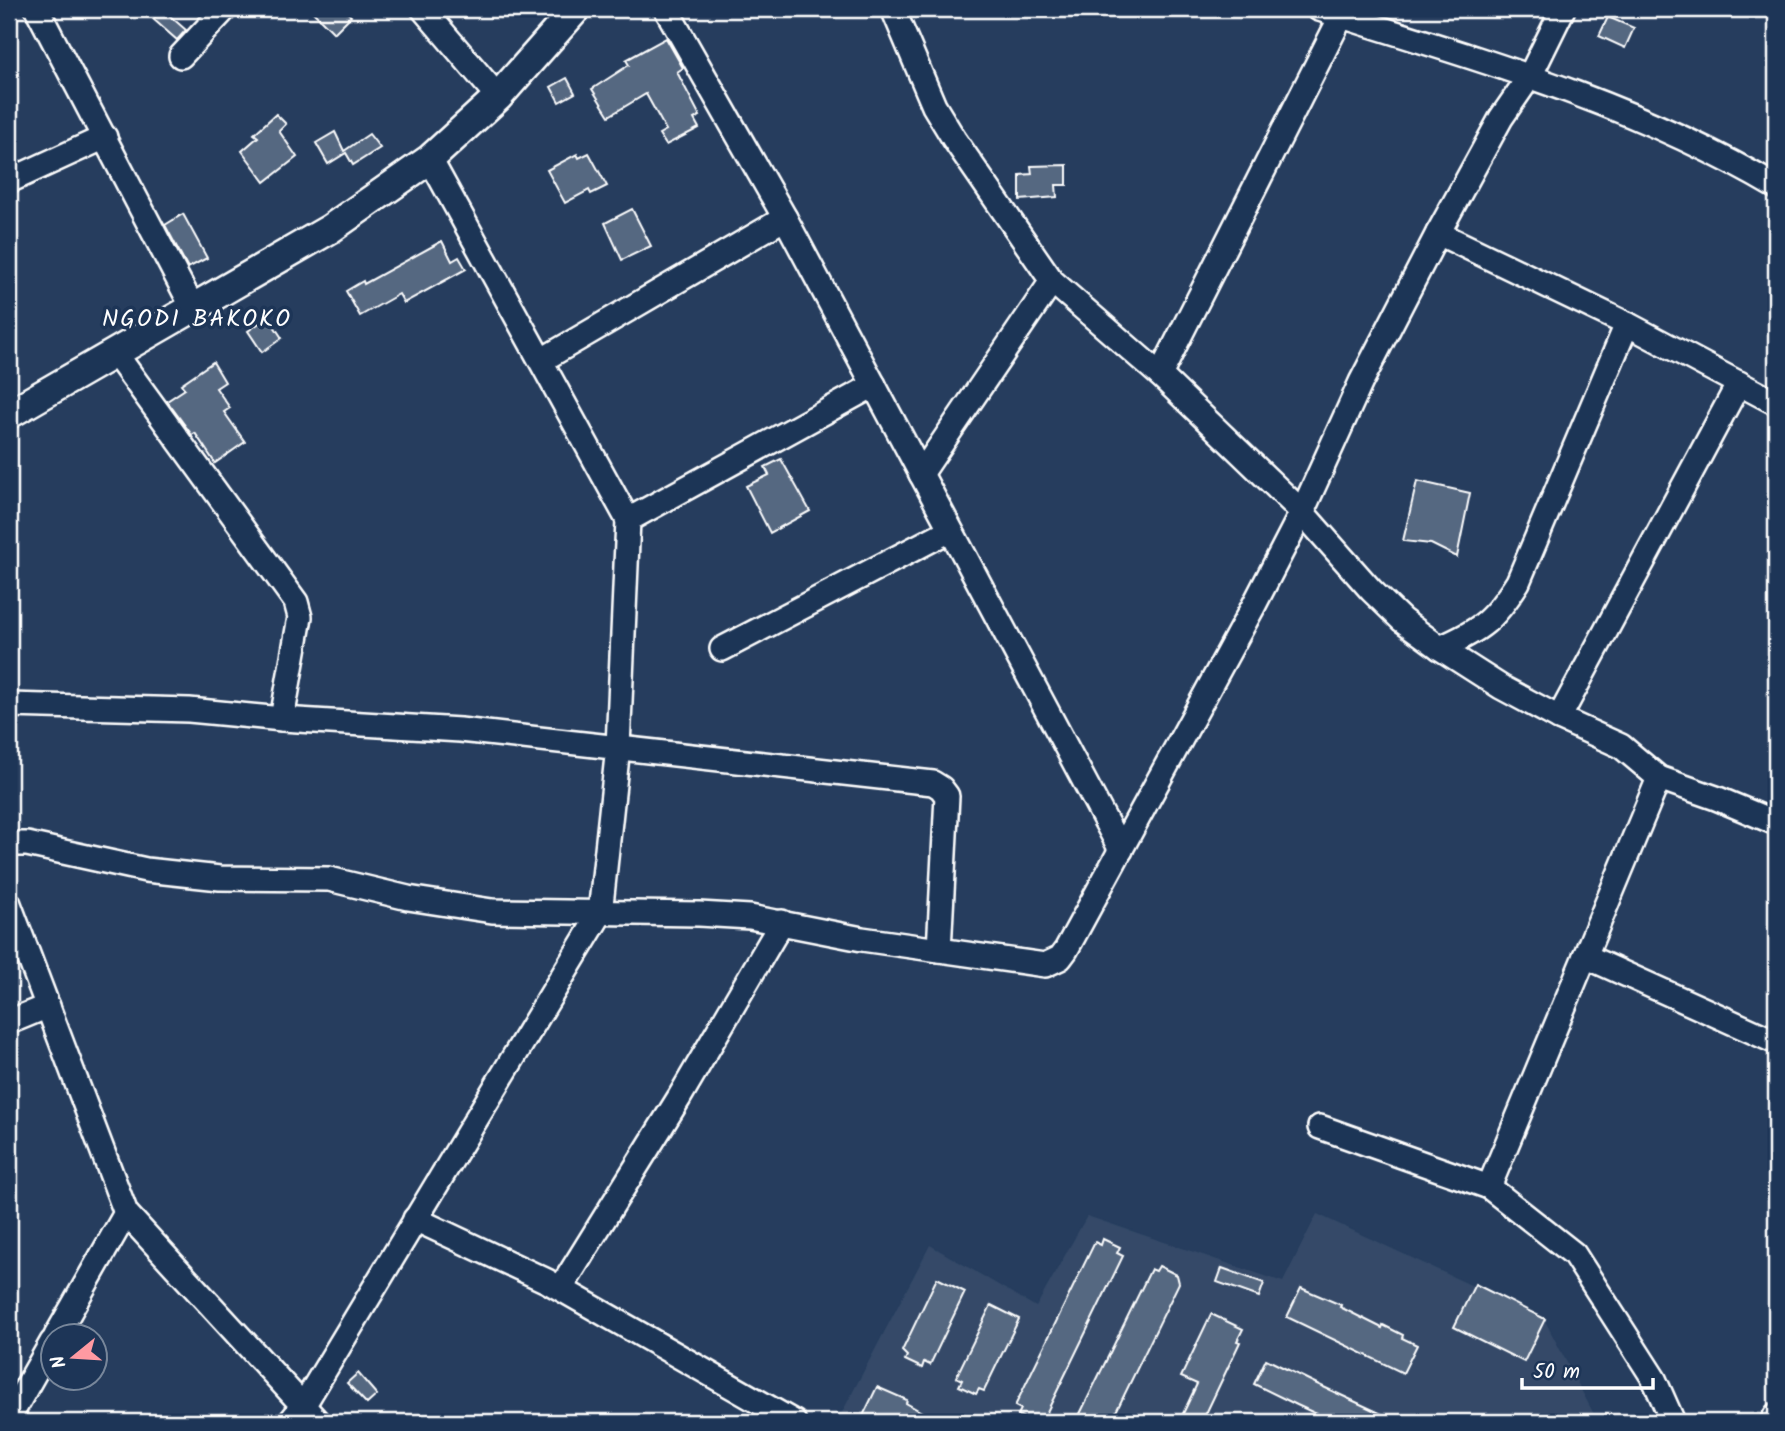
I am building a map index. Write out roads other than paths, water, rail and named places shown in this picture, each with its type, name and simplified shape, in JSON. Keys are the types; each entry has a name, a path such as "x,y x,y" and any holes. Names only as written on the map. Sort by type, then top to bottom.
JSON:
{"main road":[{"path":"9,414 330,229 430,159 498,97 576,9"}],"street":[{"path":"181,56 225,9"},
{"path":"423,9 498,97"},
{"path":"666,9 785,218 1121,850"},
{"path":"893,9 934,106 1052,281 1160,375 1302,512 1371,590 1402,620 1501,687 1559,718 1621,746 1659,778 1776,823"},
{"path":"1319,9 1343,12 1530,76 1665,128 1731,160 1776,187"},
{"path":"9,844 27,844 146,870 220,878 329,879 408,898 492,911 750,917 862,939 1045,965 1053,963 1066,950 1247,619 1302,512 1361,382 1438,233 1501,118 1530,76 1563,9"},
{"path":"44,12 193,308"},
{"path":"1160,375 1343,12"},
{"path":"9,181 105,137"},
{"path":"9,904 126,1213 304,1417 415,1219 600,914 618,747 628,520 430,159"},
{"path":"542,360 785,218"},
{"path":"1438,233 1627,324 1776,402"},
{"path":"921,474 1052,281"},
{"path":"1440,648 1474,634 1493,617 1518,582 1627,324"},
{"path":"115,353 296,602 300,617 282,719"},
{"path":"1559,718 1739,383"},
{"path":"628,520 874,385"},
{"path":"722,649 950,530"},
{"path":"9,705 189,710 282,719 460,730 933,783 942,788 947,796 939,950"},
{"path":"1489,1187 1659,778"},
{"path":"561,1288 679,1098 782,922"},
{"path":"1585,956 1776,1042"},
{"path":"9,1023 48,1006"},
{"path":"1320,1128 1489,1187 1574,1254 1654,1379 1673,1422"},
{"path":"63,1322 126,1213"},
{"path":"415,1219 561,1288 794,1422"},
{"path":"9,1418 38,1367"},
{"path":"1772,1422 1776,1415"}],"district":[{"name":"NGODI BAKOKO","path":"197,318"}]}
